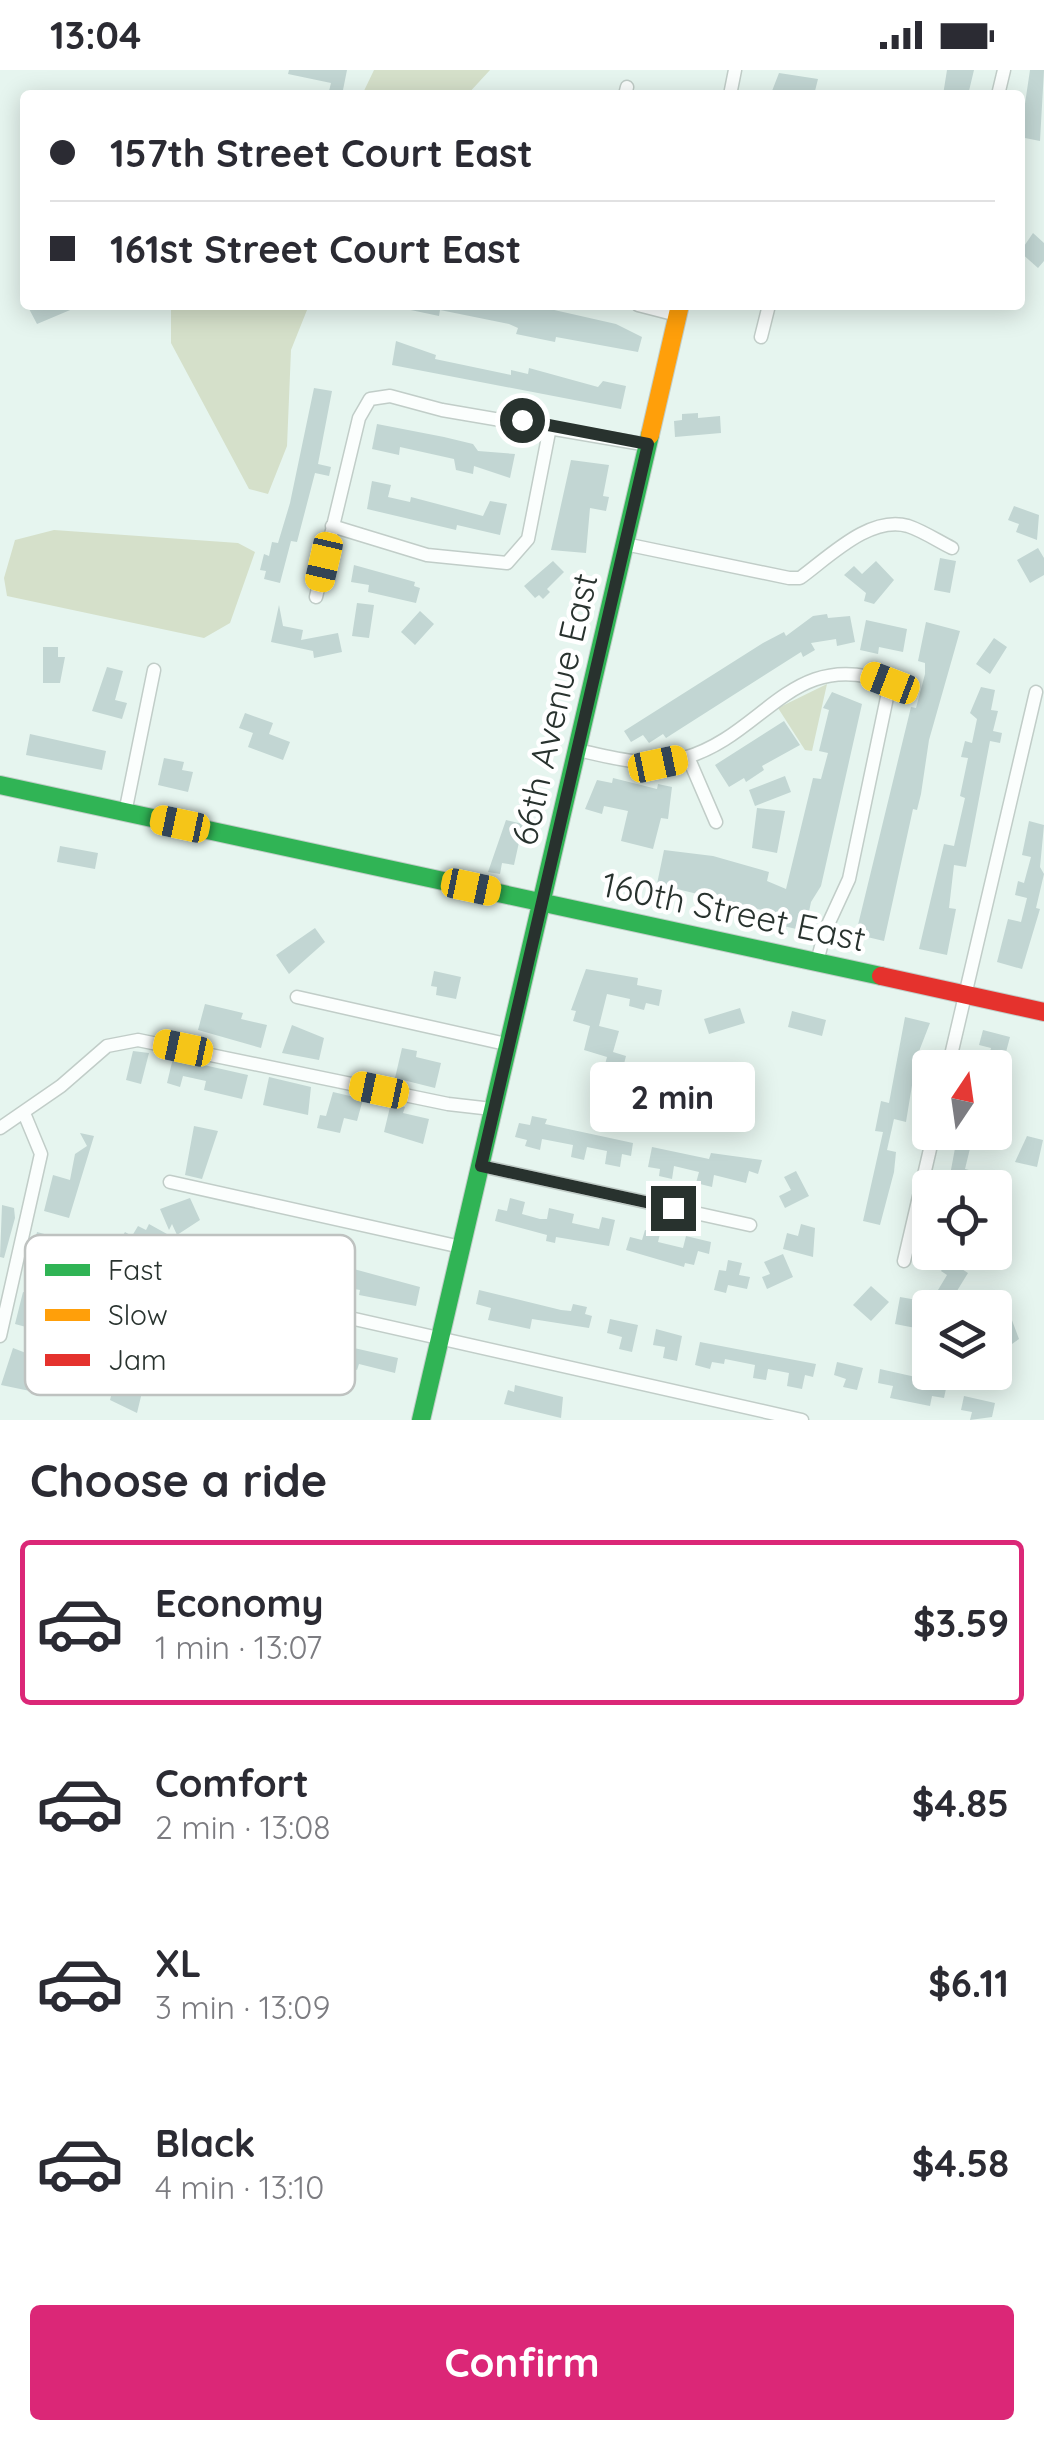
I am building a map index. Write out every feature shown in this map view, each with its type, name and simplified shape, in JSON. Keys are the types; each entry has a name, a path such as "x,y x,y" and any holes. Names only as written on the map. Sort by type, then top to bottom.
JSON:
{"street":[{"name":"66th Avenue East","path":"422,1420 679,310"},
{"path":"761,336 769,310"},
{"path":"316,597 360,418 370,399 390,396 648,444"},
{"path":"332,526 427,554 508,563 528,539 550,427"},
{"path":"625,544 790,578 800,578 857,538 889,524 908,526 952,548"},
{"path":"126,813 154,670"},
{"path":"578,750 637,764 688,757 818,677 862,673 890,683 848,879 825,931 817,962"},
{"path":"952,1050 1036,692"},
{"path":"688,757 716,822"},
{"name":"160th Street East","path":"0,785 1044,1012"},
{"path":"297,997 510,1045"},
{"path":"0,1128 107,1046 138,1040 448,1104 492,1109"},
{"path":"0,1336 41,1154 24,1113"},
{"path":"904,1261 930,1150"},
{"path":"481,1166 750,1226"},
{"path":"170,1182 461,1247"},
{"path":"355,1321 802,1420"}],"green space":[{"path":"374,70 490,70 472,90 364,90"},
{"path":"171,310 307,310 291,350 287,446 268,494 249,489 171,343"},
{"path":"54,530 238,543 255,552 230,623 204,638 7,596 4,578 15,540"},
{"path":"827,684 812,751 805,750 778,708"}],"building":[{"path":"289,70 347,70 343,90 329,90 331,83 288,74"},
{"path":"947,70 974,70 969,90 944,90"},
{"path":"1030,70 1044,70 1040,141 1025,138"},
{"path":"779,73 818,79 815,90 772,90"},
{"path":"1033,233 1044,243 1044,261 1038,268 1025,256 1025,245"},
{"path":"30,310 70,310 37,324"},
{"path":"411,310 440,310 439,316"},
{"path":"440,310 554,310 616,324 642,337 638,352 516,334 518,328"},
{"path":"396,341 436,355 435,359 511,375 511,370 528,374 529,368 598,387 603,381 626,386 621,409 392,365"},
{"path":"314,388 332,391 318,464 331,467 329,476 315,473 297,542 291,541 280,583 264,579 266,571 260,570 272,542 278,543 290,503"},
{"path":"698,413 698,418 720,416 721,433 675,437 674,421 682,420 682,414"},
{"path":"377,424 473,444 478,451 515,454 510,478 474,466 473,474 456,470 454,459 400,447 399,455 372,449"},
{"path":"571,460 609,465 603,496 609,497 606,511 590,508 586,553 551,550"},
{"path":"372,481 391,485 388,497 410,502 411,497 483,516 490,501 507,504 500,535 457,525 456,530 367,509"},
{"path":"1014,506 1039,515 1037,540 1016,532 1019,524 1008,520"},
{"path":"1038,548 1044,558 1044,575 1030,583 1017,560"},
{"path":"940,558 956,561 950,593 934,590"},
{"path":"553,561 564,572 543,599 539,595 535,598 524,586"},
{"path":"876,561 894,580 874,604 864,601 866,593 844,575 854,566 862,574"},
{"path":"354,565 415,582 414,586 420,588 416,603 368,592 369,585 351,582"},
{"path":"357,603 374,605 369,638 352,636"},
{"path":"279,605 283,626 303,630 301,640 338,633 342,652 314,658 313,651 271,642"},
{"path":"420,611 434,624 415,645 401,632"},
{"path":"827,614 828,618 850,616 855,642 837,646 836,639 811,643 815,650 803,657 801,652 666,738 663,734 649,743 643,735 631,742 624,731 763,643 784,632 786,636 813,616"},
{"path":"866,620 907,629 903,652 879,647 878,654 860,650"},
{"path":"926,622 960,631 929,740 921,794 917,810 913,809 884,941 863,936 864,931 857,929 911,707 916,708 925,674 925,663 918,661"},
{"path":"994,638 1007,647 990,674 976,664"},
{"path":"43,647 58,647 58,657 65,657 60,683 43,683"},
{"path":"107,667 123,671 115,700 127,703 122,719 92,711"},
{"path":"981,687 995,690 991,710 998,711 993,731 1002,733 1000,743 990,741 966,867 954,865 949,908 956,909 947,955 919,949 944,844 954,846 965,798 960,796 968,758 961,757 965,741 972,743 977,719 970,713"},
{"path":"832,692 862,704 821,886 811,902 805,931 779,925 782,915 657,884 664,850 713,856 769,872 767,881 786,889 813,778 821,779 828,753 819,751 829,710 823,708"},
{"path":"245,713 273,723 269,734 290,742 283,760 248,747 253,733 239,728"},
{"path":"784,721 800,745 762,766 764,770 746,782 744,778 729,787 715,765"},
{"path":"30,734 106,751 102,770 26,755"},
{"path":"164,758 184,762 182,770 193,772 188,792 158,785"},
{"path":"785,776 791,792 755,806 749,790"},
{"path":"613,778 657,789 658,784 672,787 668,819 661,818 653,849 621,841 628,811 604,806 602,814 585,809 597,780 612,783"},
{"path":"757,808 785,811 777,853 752,848"},
{"path":"506,820 523,824 514,865 502,863 500,874 488,872"},
{"path":"1029,821 1044,825 1040,867 1044,874 1036,908 1040,909 1022,969 997,962 1008,919 1021,922 1027,898 1015,895 1018,881 1024,883 1031,857 1022,855"},
{"path":"60,846 98,853 95,869 57,862"},
{"path":"315,928 325,942 289,974 276,955"},
{"path":"586,969 638,978 637,985 662,990 659,1006 646,1003 644,1010 629,1006 630,999 607,994 599,1026 619,1031 613,1052 626,1056 618,1088 600,1084 607,1057 584,1050 590,1026 573,1021 576,1011 571,1010"},
{"path":"434,971 461,977 456,999 436,995 437,987 431,986"},
{"path":"205,1004 243,1013 241,1019 267,1025 261,1048 198,1030"},
{"path":"740,1008 745,1023 709,1034 704,1019"},
{"path":"792,1011 826,1020 822,1036 788,1027"},
{"path":"905,1017 930,1023 920,1050 912,1050 906,1122 894,1119 887,1150 896,1152 894,1172 880,1225 863,1221 883,1132 875,1131 881,1101 889,1103"},
{"path":"292,1025 324,1038 319,1060 282,1053"},
{"path":"983,1030 1010,1037 1007,1050 979,1045"},
{"path":"402,1048 417,1051 416,1057 441,1063 435,1088 395,1078"},
{"path":"133,1051 149,1053 141,1084 126,1080"},
{"path":"173,1058 248,1075 242,1099 204,1090 206,1081 183,1076 180,1087 167,1083"},
{"path":"269,1077 311,1087 308,1115 263,1105"},
{"path":"333,1092 363,1099 357,1121 344,1118 340,1133 317,1128 320,1115 326,1116"},
{"path":"391,1103 405,1107 403,1113 429,1119 423,1144 384,1132"},
{"path":"532,1116 547,1119 545,1124 633,1143 631,1156 622,1154 620,1167 605,1164 607,1151 587,1147 584,1160 571,1157 573,1145 542,1139 540,1150 525,1146 527,1140 515,1137 519,1123 530,1125"},
{"path":"194,1126 218,1131 202,1179 185,1175"},
{"path":"80,1133 94,1136 69,1218 44,1211 53,1175 70,1180 75,1154 87,1146"},
{"path":"1027,1136 1043,1140 1037,1167 1015,1162"},
{"path":"652,1147 709,1159 711,1153 762,1160 758,1174 749,1171 746,1183 714,1175 712,1187 696,1183 699,1172 674,1166 672,1179 659,1176 660,1169 648,1167"},
{"path":"955,1150 970,1150 965,1169 969,1170 951,1170"},
{"path":"796,1171 809,1196 785,1208 779,1196 791,1190 784,1177"},
{"path":"190,1198 200,1220 177,1235 172,1224 169,1230 160,1209"},
{"path":"510,1198 525,1202 522,1214 540,1219 547,1219 549,1208 574,1214 572,1223 599,1229 602,1217 615,1220 609,1246 556,1237 555,1243 546,1241 547,1235 495,1221 498,1209 507,1211"},
{"path":"2,1205 14,1208 15,1218 4,1258 0,1257"},
{"path":"149,1224 167,1234 133,1235 138,1226 146,1230"},
{"path":"801,1224 815,1228 813,1257 783,1249 787,1233 798,1236"},
{"path":"645,1230 660,1234 658,1242 683,1248 686,1236 711,1242 709,1254 698,1251 694,1265 685,1263 684,1267 626,1250 630,1237 642,1240"},
{"path":"783,1254 793,1277 767,1289 762,1277 770,1274 764,1262"},
{"path":"728,1260 742,1263 739,1275 750,1277 747,1289 728,1285 726,1293 714,1290 719,1270 726,1271"},
{"path":"355,1269 420,1287 416,1306 359,1295 360,1290 355,1289"},
{"path":"941,1271 968,1273 958,1290 938,1290 947,1275"},
{"path":"871,1286 889,1302 871,1321 853,1305"},
{"path":"479,1290 561,1310 571,1311 573,1304 587,1307 585,1314 592,1316 589,1328 532,1319 530,1329 488,1320 491,1308 476,1304"},
{"path":"23,1292 25,1292 25,1327 15,1324"},
{"path":"900,1297 912,1299 912,1327 895,1324"},
{"path":"610,1319 638,1325 632,1352 619,1349 622,1337 607,1333"},
{"path":"1012,1320 1019,1339 1012,1344"},
{"path":"656,1329 682,1336 677,1361 663,1358 665,1347 653,1345"},
{"path":"700,1342 816,1364 813,1377 805,1375 802,1389 787,1386 789,1373 768,1369 766,1380 753,1378 755,1365 725,1359 724,1364 712,1362 710,1369 695,1365"},
{"path":"13,1348 25,1353 25,1390 1,1385"},
{"path":"355,1348 398,1358 395,1373 359,1364 357,1370"},
{"path":"837,1362 863,1368 857,1390 843,1387 846,1379 834,1375"},
{"path":"880,1369 912,1376 912,1390 946,1390 944,1398 932,1396 930,1406 890,1398 893,1386 878,1383"},
{"path":"515,1385 563,1397 561,1418 504,1404 508,1390 514,1392"},
{"path":"111,1395 141,1395 137,1413 110,1400"},
{"path":"964,1396 995,1403 992,1417 970,1420 972,1412 961,1410"}],"traffic: fast":[{"path":"421,1420 650,435"},
{"path":"0,785 881,976"}],"traffic: slow":[{"path":"650,435 679,310"}],"traffic: jam":[{"path":"881,976 1044,1012"}],"route":[{"path":"522,420 648,444 481,1166 673,1208"}]}
